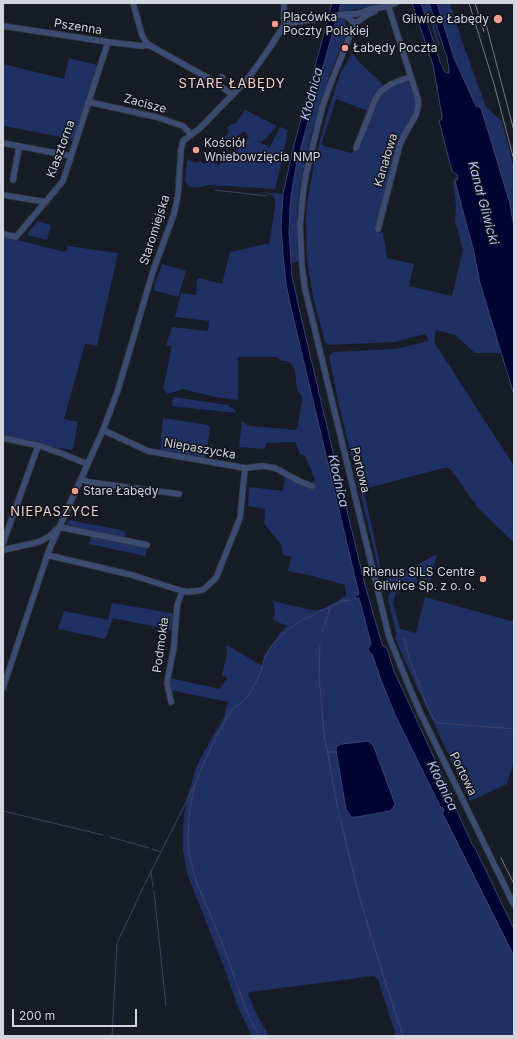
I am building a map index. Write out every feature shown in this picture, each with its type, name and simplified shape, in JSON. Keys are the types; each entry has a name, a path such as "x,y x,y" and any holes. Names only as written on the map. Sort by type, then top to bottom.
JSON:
{"street":[{"path":"133,3 142,35 149,46 186,65 233,95"},
{"path":"284,3 284,19 286,25 351,13 356,14 396,3"},
{"path":"342,15 346,15 356,20 386,6"},
{"name":"Kanałowa","path":"378,230 400,144 416,115 418,106 418,99 386,6"},
{"name":"Portowa","path":"356,14 352,16 356,20 322,108 306,174 300,226 305,289 389,637 420,712 514,905"},
{"name":"Staromiejska","path":"3,688 47,556 103,430 118,390 150,282 174,214 179,188 181,146 184,140 200,128 233,95 286,25"},
{"name":"Pszenna","path":"3,26 108,42 149,46"},
{"name":"Klasztorna","path":"3,234 16,237 63,181 108,42"},
{"path":"217,84 222,77"},
{"path":"356,148 378,94 390,84 410,77"},
{"name":"Zacisze","path":"89,102 156,117 183,126 191,134"},
{"path":"3,144 71,156"},
{"path":"13,180 19,146"},
{"path":"3,195 46,202"},
{"name":"Niepaszycka","path":"47,556 132,575 188,592 203,590 216,578 240,518 245,468 148,451 103,430"},
{"path":"3,438 38,446 87,464"},
{"path":"3,543 38,446"},
{"path":"245,468 264,466 275,468 301,482 312,486"},
{"path":"81,479 94,483 179,494"},
{"path":"40,541 53,534 59,527 147,545"},
{"path":"3,549 45,540 50,543 51,547"},
{"name":"Podmokła","path":"172,702 168,677 174,647 177,606 182,591"}],"shaded area":[{"path":"341,3 376,3 375,5 369,7 338,12"},
{"path":"421,3 429,3 432,11 424,13"},
{"path":"437,3 450,3 486,107 502,122 514,168 514,227 510,204 481,108 476,106 454,58"},
{"path":"431,16 440,45 438,46 429,17"},
{"path":"343,18 345,20 346,27 349,29 330,73 310,138 300,186 297,215 298,262 291,262 289,232 290,206 297,162 336,20"},
{"path":"352,53 361,64 387,88 404,80 410,84 417,101 414,116 403,135 398,138 396,143 399,144 376,231 380,233 383,232 387,258 414,264 409,286 452,296 463,250 455,221 456,206 453,181 457,177 458,179 455,181 473,248 480,283 501,353 475,353 455,335 436,330 434,342 514,466 514,543 478,508 452,471 448,468 370,487 366,492 365,496 383,579 395,577 437,554 430,581 418,577 416,585 404,581 385,584 379,571 338,401 329,356 333,352 396,349 429,341 425,334 395,342 329,345 325,342 313,297 307,260 307,203 315,159 340,74","holes":["336,99 368,111 353,152 351,153 321,145"]},
{"path":"69,58 98,66 74,141 3,126 3,64 64,79"},
{"path":"245,110 277,126 262,142 256,140 270,147 280,127 288,130 275,189 209,185 189,187 185,181 187,159 195,163 202,161 204,164 206,163 205,160 210,156 218,166 220,163 229,159 249,137 244,131 236,137 233,135 228,140 224,138 229,132 227,128 231,124 235,124"},
{"path":"261,192 283,194 281,226 286,284 359,594 355,597 355,599 359,598 371,643 368,649 372,654 396,717 440,806 444,809 444,816 514,956 514,1036 396,1036 378,979 374,976 250,992 248,994 258,1017 269,1036 252,1036 238,1007 187,873 183,850 183,837 187,798 200,759 224,717 228,702 170,690 170,678 220,689 227,678 222,675 227,654 226,645 263,666 266,653 280,633 287,626 273,620 275,611 273,601 311,610 317,610 325,608 346,596 345,585 288,571 291,557 283,555 281,544 264,524 265,509 248,506 249,487 283,491 286,472 312,484 315,479 305,456 300,454 295,442 266,443 265,449 239,447 242,421 251,426 297,429 302,397 297,389 295,370 291,363 282,361 277,357 238,357 238,400 215,397 183,389 168,394 163,389 172,346 166,345 172,327 208,331 209,321 175,317 181,293 196,295 197,280 199,278 222,284 230,252 266,244 269,245 275,199 272,195"},
{"path":"37,221 51,225 47,240 27,235"},
{"path":"3,237 65,252 68,246 118,253 97,346 85,344 64,419 78,422 73,450 51,447 3,436"},
{"path":"162,264 186,271 178,297 153,290"},
{"path":"326,362 377,574 381,584 378,581"},
{"path":"173,397 228,405 236,411 236,413 172,406"},
{"path":"163,418 208,425 210,427 205,461 160,453"},
{"path":"69,520 126,531 125,539 65,527"},
{"path":"91,535 148,546 145,556 89,544"},
{"path":"398,590 399,593 396,592 393,603 400,629 416,633 425,597 514,622 514,761 507,784 470,801 396,640 396,632 388,596 391,592"},
{"path":"112,603 176,614 175,631 113,618 105,639 58,629 64,611 108,620"}],"water":[{"name":"Kłodnica","path":"332,3 341,3 297,162 293,183 289,232 292,276 365,585 381,641 383,646 387,648 394,671 455,803 456,809 514,929 514,956 444,816 442,815 444,809 440,806 396,717 372,654 368,649 371,643 359,598 355,599 355,597 359,594 286,284 281,226 283,194 294,145"},
{"name":"Kanał Gliwicki","path":"412,3 421,3 440,62 445,72 449,73 447,58 429,3 437,3 454,58 476,106 481,108 510,204 514,227 514,395 480,283 473,248 455,181 458,179 457,175 452,171 439,121 442,119 442,116 433,65"},
{"path":"369,741 374,747 395,804 390,811 352,817 346,809 336,750 337,746 342,744"}],"waterway":[{"path":"215,190 267,196"},
{"path":"259,1036 249,1017 221,940 196,881 189,854 188,838 190,807 196,782 217,735 232,709 246,699 260,674 265,656 270,648 284,633 299,622 342,601 350,600"},
{"path":"322,633 330,608"},
{"path":"402,639 404,638 409,658 428,709 436,722 514,729"},
{"path":"320,645 319,676 324,733 338,810 360,899 403,1036"},
{"path":"328,752 336,752"},
{"path":"152,849 161,852 195,785"},
{"path":"3,811 103,835"},
{"path":"110,837 149,848"},
{"path":"145,884 161,852"},
{"path":"151,872 153,887"},
{"path":"112,1036 117,943 144,886"},
{"path":"154,891 166,1006"}],"railway":[{"path":"469,3 494,84 514,160"},
{"path":"475,3 484,32"},
{"path":"486,24 514,131"},
{"path":"501,858 514,884"}],"place":[{"name":"Gliwice Łabędy","path":"498,19"},
{"name":"Placówka Poczty Polskiej","path":"275,24"},
{"name":"Łabędy Poczta","path":"345,48"},
{"name":"Kościół Wniebowzięcia NMP","path":"196,150"},
{"name":"Stare Łabędy","path":"75,491"},
{"name":"Rhenus SILS Centre Gliwice Sp. z o. o.","path":"483,579"}],"district":[{"name":"STARE ŁABĘDY","path":"232,84"},
{"name":"NIEPASZYCE","path":"55,512"}]}
